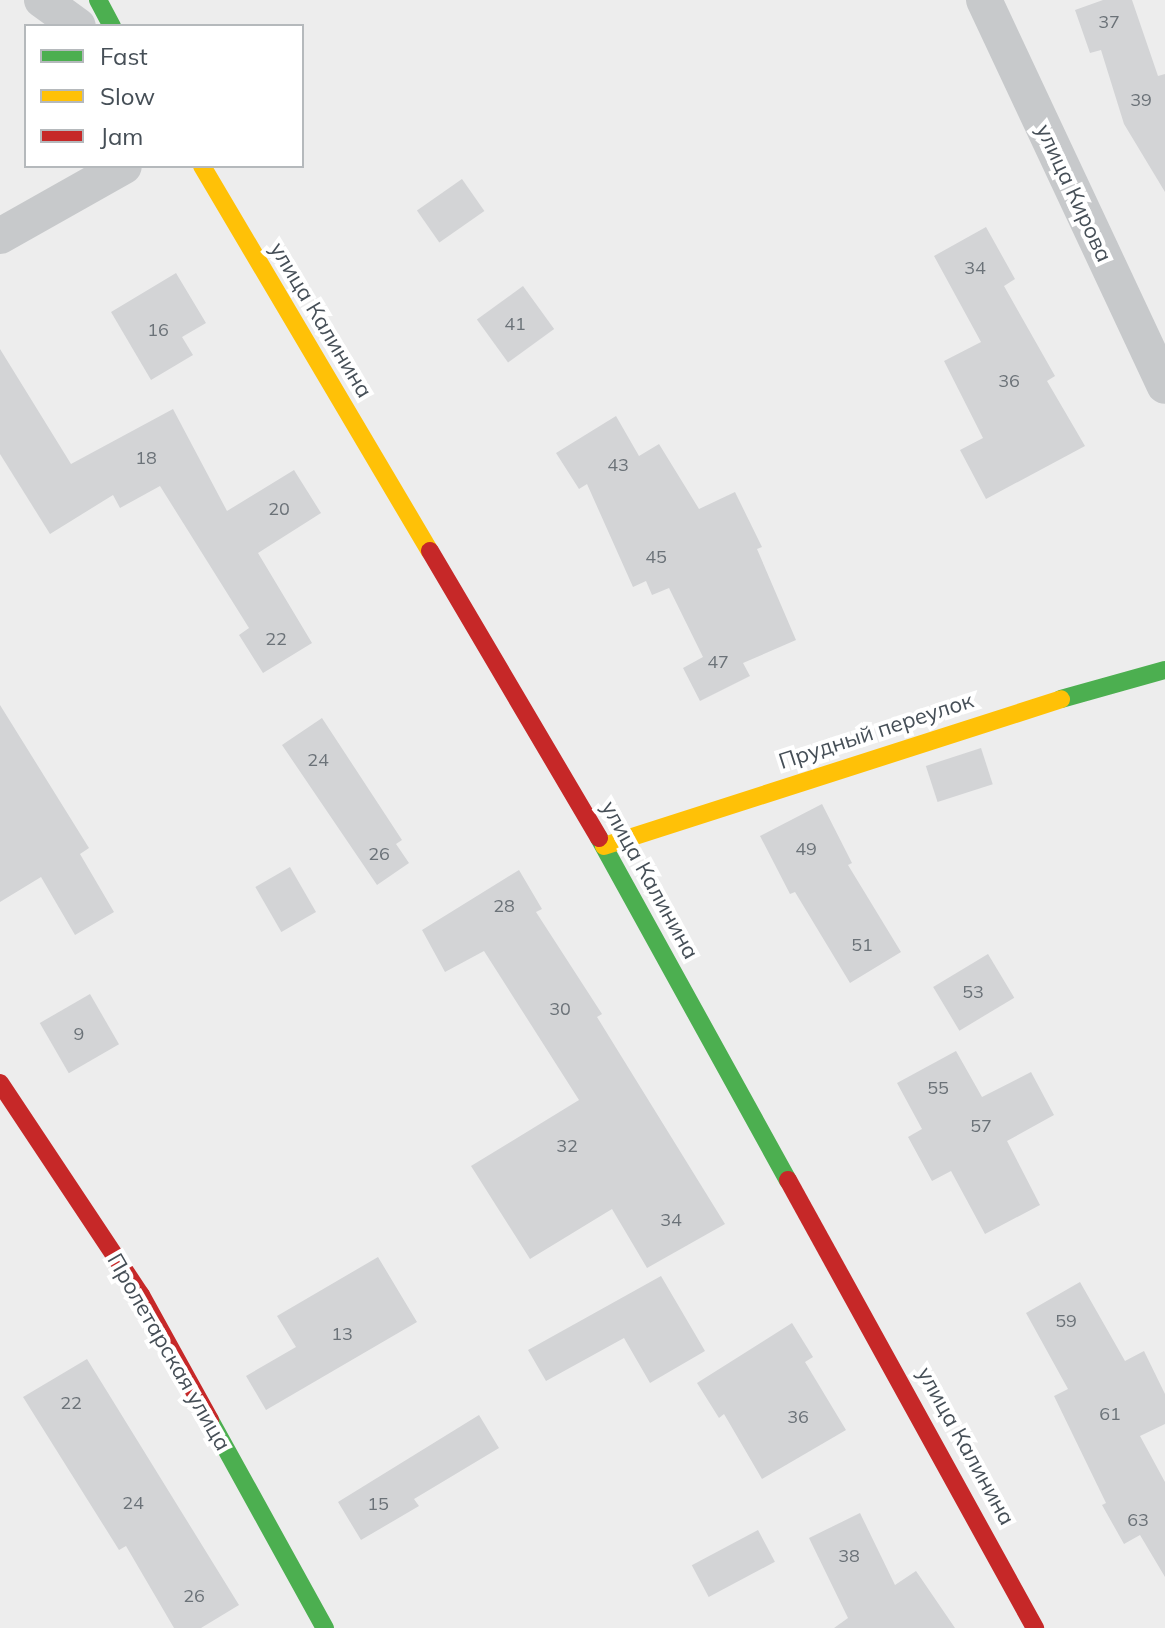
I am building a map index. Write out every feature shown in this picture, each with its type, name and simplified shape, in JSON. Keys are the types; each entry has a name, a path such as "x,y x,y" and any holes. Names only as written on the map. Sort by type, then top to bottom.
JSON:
{"street":[{"path":"42,0 75,24"},
{"path":"98,0 111,24"},
{"name":"улица Кирова","path":"984,0 1165,386"},
{"path":"0,236 120,168"},
{"name":"улица Калинина","path":"203,168 604,846 1035,1628"},
{"name":"Прудный переулок","path":"604,846 985,720 1165,670"},
{"name":"Пролетарская улица","path":"0,1083 141,1295 325,1628"}],"building":[{"path":"1103,0 1132,0 1158,76 1165,74 1165,192 1124,124 1101,50 1090,53 1075,10"},
{"path":"462,179 484,211 439,242 417,211"},
{"path":"986,227 1015,279 1004,286 1055,376 1047,381 1085,446 986,499 960,450 983,438 944,361 981,342 934,256"},
{"path":"176,273 206,323 182,337 193,355 151,380 111,312"},
{"path":"523,286 554,329 508,362 477,320"},
{"path":"0,349 71,464 173,409 227,511 294,470 321,513 258,553 312,643 263,673 239,635 249,628 160,486 120,508 113,495 50,534 0,454"},
{"path":"616,416 639,456 659,444 699,509 735,492 762,547 757,549 796,640 743,663 750,676 700,701 683,668 703,657 669,588 652,595 646,581 633,587 587,484 579,489 556,453"},
{"path":"0,705 89,848 80,854 114,912 75,935 41,877 0,902"},
{"path":"322,718 402,840 396,844 409,863 377,885 282,745"},
{"path":"981,748 993,784 938,802 926,766"},
{"path":"822,804 852,863 848,865 901,952 850,983 795,892 790,894 760,836"},
{"path":"290,867 316,912 281,932 255,887"},
{"path":"519,870 542,909 536,912 602,1014 597,1017 725,1224 647,1268 612,1209 530,1259 471,1166 579,1100 484,951 445,972 422,930"},
{"path":"988,954 1014,998 959,1031 933,987"},
{"path":"90,994 119,1044 69,1073 40,1023"},
{"path":"956,1051 982,1097 1031,1072 1054,1115 1007,1141 1040,1205 985,1234 951,1171 932,1181 908,1137 922,1129 897,1083"},
{"path":"378,1257 417,1322 266,1410 246,1376 296,1347 277,1316"},
{"path":"661,1276 705,1351 650,1383 624,1338 546,1381 528,1350"},
{"path":"1080,1282 1125,1361 1144,1351 1165,1394 1165,1424 1140,1436 1165,1482 1165,1577 1140,1535 1124,1544 1102,1505 1106,1503 1054,1396 1068,1389 1026,1313"},
{"path":"792,1323 813,1357 805,1362 846,1430 762,1479 724,1414 719,1418 697,1383"},
{"path":"87,1359 239,1605 201,1628 174,1628 126,1546 119,1550 23,1397"},
{"path":"479,1415 499,1448 414,1499 419,1506 361,1540 338,1502"},
{"path":"860,1513 895,1585 916,1571 955,1628 834,1628 848,1618 809,1538"},
{"path":"758,1530 775,1562 709,1597 692,1565"}],"traffic: fast":[{"path":"98,0 111,24"},
{"path":"1061,699 1165,670"},
{"path":"599,838 788,1180"},
{"path":"210,1420 325,1628"}],"traffic: slow":[{"path":"203,168 430,551"},
{"path":"604,846 1061,699"}],"traffic: jam":[{"path":"430,551 599,838"},
{"path":"0,1083 141,1295 210,1420"},
{"path":"788,1180 1035,1628"}]}
